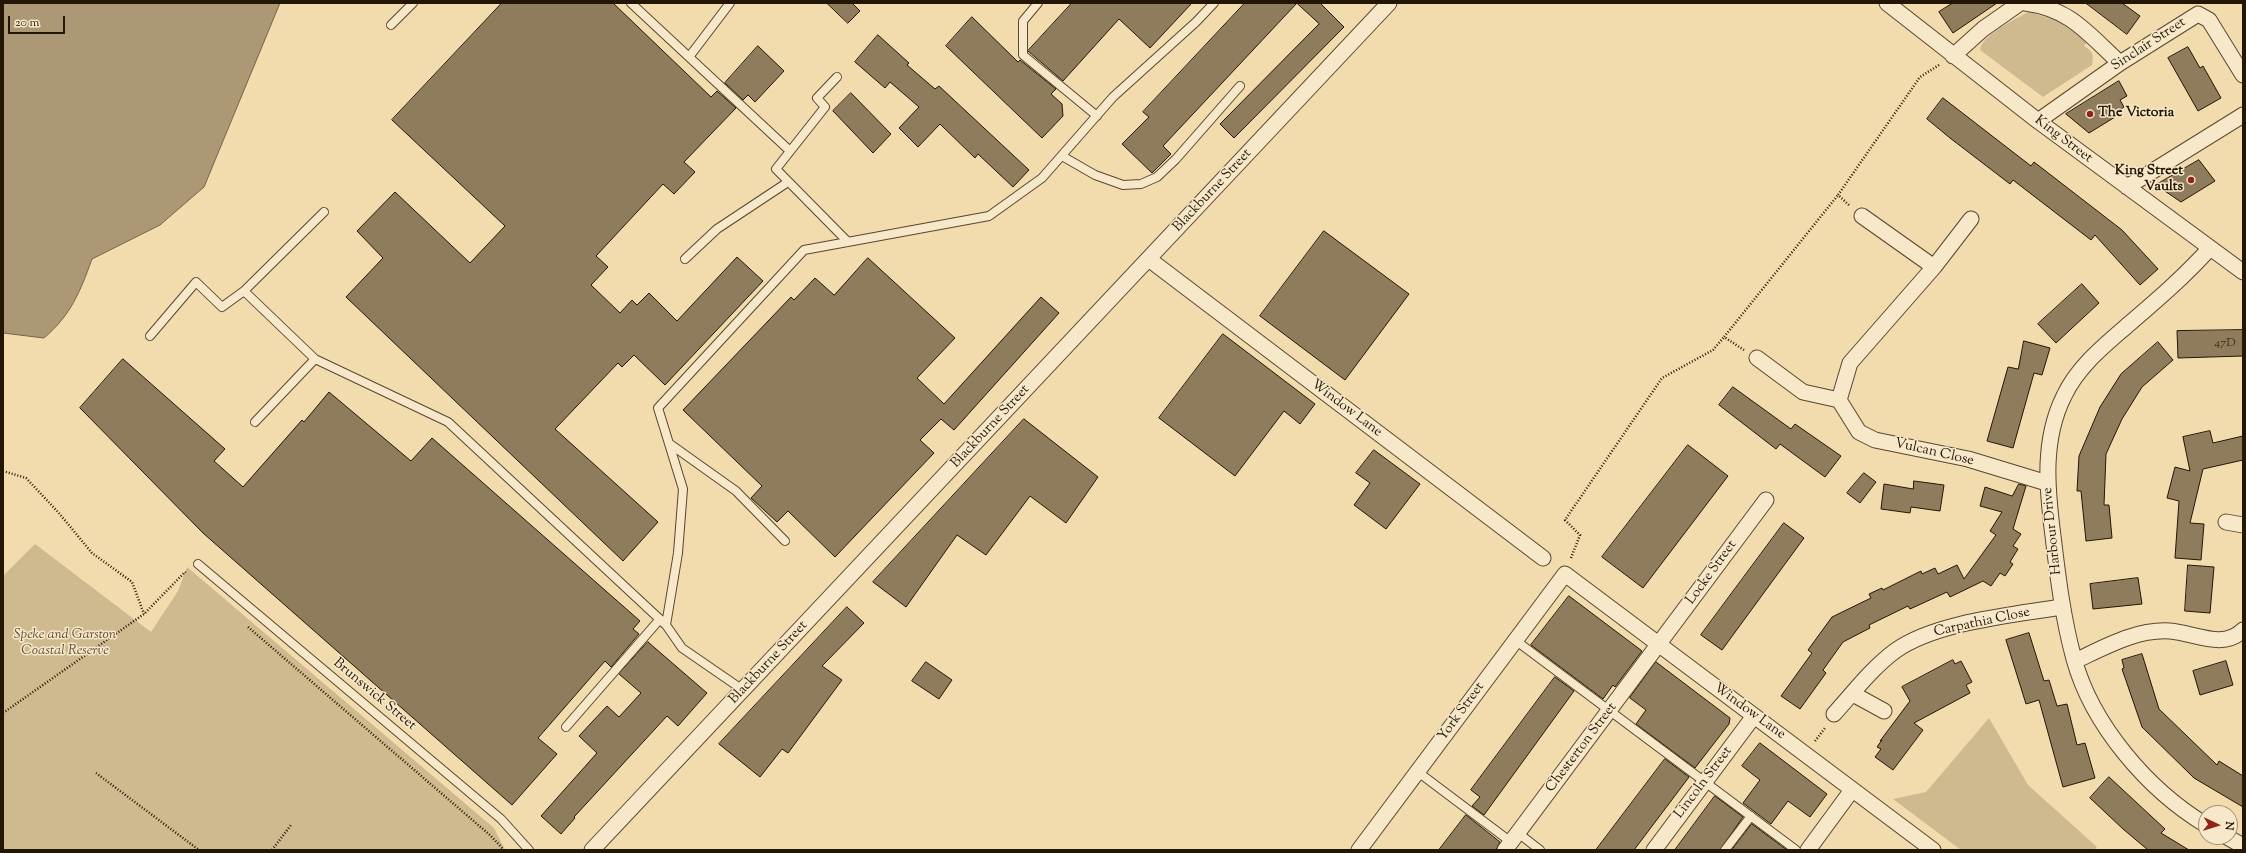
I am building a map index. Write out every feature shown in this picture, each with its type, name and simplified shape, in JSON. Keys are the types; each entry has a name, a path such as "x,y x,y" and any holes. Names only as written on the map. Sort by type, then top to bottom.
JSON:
{"street":[{"name":"Blackburne Street","path":"592,850 1150,260 1389,3"},
{"name":"King Street","path":"1887,3 2038,121 2210,248 2242,268"},
{"path":"1953,56 1983,29 2020,3"},
{"path":"2025,3 2045,6 2069,16 2120,63"},
{"name":"Sinclair Street","path":"2038,121 2120,63 2198,14 2209,20 2243,75"},
{"path":"2127,187 2243,115"},
{"path":"1862,216 1934,267"},
{"path":"1757,358 1803,392 1839,400 1850,364 1934,267 1971,219"},
{"name":"Harbour Drive","path":"2198,818 2166,795 2146,776 2110,735 2091,699 2075,661 2061,607 2047,483 2052,431 2064,396 2077,377 2090,359 2191,270 2210,248"},
{"name":"Window Lane","path":"1150,260 1543,558"},
{"name":"Vulcan Close","path":"1839,400 1859,432 1875,440 1968,460 2047,483"},
{"name":"Locke Street","path":"1659,646 1766,500"},
{"path":"2226,522 2243,525"},
{"name":"Window Lane","path":"1565,574 1659,646 1934,850"},
{"name":"York Street","path":"1359,850 1565,574"},
{"name":"Carpathia Close","path":"1834,714 1895,651 1920,637 1970,623 2061,607"},
{"path":"2075,661 2124,638 2169,631 2221,641 2237,636 2243,630"},
{"name":"Chesterton Street","path":"1511,842 1659,646"},
{"path":"1853,694 1884,711"},
{"name":"Lincoln Street","path":"1654,850 1754,716"},
{"path":"1808,850 1852,790"}],"lane":[{"path":"391,25 413,3"},
{"path":"631,3 790,151"},
{"path":"690,57 730,3"},
{"path":"1038,3 1023,21 1023,55 1097,116"},
{"path":"666,625 678,553 683,489 658,408 804,250 989,216 1042,178 1113,97 1196,22 1214,3"},
{"path":"837,77 817,98 825,107 776,169 848,242"},
{"path":"1062,156 1095,175 1123,185 1141,184 1157,177 1240,86"},
{"path":"685,258 717,229 788,182"},
{"path":"150,336 196,282 222,307 244,291 324,212"},
{"path":"244,291 315,359 448,422 660,619 682,648 743,690"},
{"path":"255,422 315,359"},
{"path":"670,444 736,491 785,541"},
{"name":"Brunswick Street","path":"198,564 501,819 529,850"},
{"path":"566,727 660,619"},
{"path":"1515,640 1609,712 1796,850"},
{"path":"1418,772 1511,842 1540,850"},
{"path":"1725,850 1751,816"}],"path":[{"path":"1565,574 1580,535 1565,520 1662,378 1713,350 1838,195 1920,77 1953,56"},
{"path":"1838,195 1862,216"},
{"path":"1724,336 1757,358"},
{"path":"3,471 26,478 58,512 92,553 132,582 144,614"},
{"path":"3,713 144,614 185,572 191,577"},
{"path":"244,623 491,836 504,850"},
{"path":"1806,754 1834,714"},
{"path":"96,773 199,850"},
{"path":"272,850 291,825"}],"green space":[{"path":"2029,12 2063,22 2088,41 2084,46 2093,56 2092,65 2043,97 1980,50 1986,39 1993,33"},
{"name":"Speke and Garston Coastal Reserve","path":"35,544 151,632 178,591 187,567 494,828 505,850 3,850 3,576"},
{"path":"1989,718 2028,785 2097,847 2094,850 1961,850 1893,799 1926,792"}],"shaded area":[{"path":"3,3 280,3 204,187 160,225 92,259 79,292 68,312 44,338 3,333"}],"building":[{"path":"502,3 613,3 711,97 717,91 736,108 684,162 695,172 674,194 663,184 596,256 608,267 591,285 620,313 632,300 637,305 649,293 677,321 737,257 763,281 665,385 634,355 622,367 618,363 555,429 658,522 623,561 346,297 383,258 357,231 395,192 470,263 505,226 392,120"},
{"path":"827,3 852,3 860,11 848,23"},
{"path":"1072,3 1192,3 1150,48 1119,19 1063,81 1028,51"},
{"path":"1245,3 1297,3 1163,146 1171,154 1152,173 1122,144 1149,117 1143,112"},
{"path":"1297,3 1320,3 1344,27 1234,138 1220,124 1319,24"},
{"path":"1953,3 1997,3 1953,33 1939,12"},
{"path":"2086,3 2122,3 2140,16 2127,34"},
{"path":"972,17 1018,62 1020,60 1056,89 1051,94 1062,104 1063,116 1042,138 946,46"},
{"path":"878,35 909,63 907,65 935,89 939,86 1029,170 1013,187 978,154 975,158 940,124 918,147 899,128 919,107 890,82 885,88 855,62"},
{"path":"758,46 784,71 755,102 748,95 743,100 725,83"},
{"path":"2188,47 2200,68 2203,66 2221,98 2198,111 2168,58"},
{"path":"2119,81 2127,96 2120,100 2124,107 2113,114 2115,117 2089,133 2066,114"},
{"path":"851,93 891,134 873,153 833,111"},
{"path":"1943,98 2031,166 2034,162 2122,230 2158,269 2140,285 2095,235 2091,240 2013,180 2010,184 1950,138 1927,119"},
{"name":"King Street Vaults","path":"2199,160 2215,181 2181,202 2156,185"},
{"path":"1324,231 1409,294 1345,380 1260,316"},
{"path":"868,258 955,338 917,378 944,404 1041,297 1059,313 954,430 941,419 920,440 934,453 835,557 788,511 777,522 751,498 762,486 683,410 791,297 794,300 815,278 834,295"},
{"path":"2082,284 2099,303 2056,343 2038,324"},
{"path":"2243,330 2243,356 2178,358 2177,331"},
{"path":"1223,334 1315,404 1300,424 1284,411 1235,476 1159,418"},
{"path":"2024,341 2050,348 2042,375 2034,373 2013,448 1987,441 2008,367 2018,369"},
{"path":"2158,342 2173,360 2142,387 2122,419 2106,454 2104,505 2109,505 2112,538 2086,541 2081,491 2077,491 2079,456 2100,407 2121,374"},
{"path":"123,359 225,449 214,461 243,487 302,420 304,422 329,392 411,461 432,438 640,621 633,629 639,634 611,667 605,661 538,738 557,754 512,805 203,533 80,408"},
{"path":"1733,387 1791,429 1795,424 1841,456 1825,477 1780,444 1776,449 1719,405"},
{"path":"1024,419 1098,477 1066,523 1030,496 986,555 957,535 906,607 873,582"},
{"path":"2210,431 2213,443 2243,436 2243,460 2203,469 2190,523 2204,524 2201,560 2175,558 2179,501 2167,498 2175,467 2190,471 2183,437"},
{"path":"1688,445 1728,476 1643,588 1602,557"},
{"path":"1374,450 1420,484 1386,529 1354,505 1370,483 1356,473"},
{"path":"1864,473 1876,482 1860,503 1847,493"},
{"path":"1914,481 1944,485 1940,511 1911,507 1910,513 1881,509 1884,484 1913,489"},
{"path":"2019,484 2026,486 2013,529 2021,534 2013,546 2018,549 2010,562 2013,564 2005,576 2000,573 1991,586 1983,581 1950,597 1947,592 1910,609 1908,606 1869,625 1870,628 1843,642 1823,670 1826,673 1800,709 1781,696 1812,653 1808,650 1832,617 1871,598 1869,594 1882,588 1883,590 1921,571 1922,574 1935,568 1938,574 1957,565 1964,579 1996,535 1990,531 2002,512 1980,506 1985,487 2012,496"},
{"path":"1784,523 1804,538 1722,650 1701,635"},
{"path":"2188,565 2214,567 2210,613 2185,611"},
{"path":"2138,578 2142,604 2093,609 2090,584"},
{"path":"1569,596 1642,651 1615,687 1613,685 1603,699 1531,645"},
{"path":"847,607 864,623 822,666 842,680 788,753 782,749 760,777 719,744"},
{"path":"2029,633 2044,681 2049,680 2057,706 2067,704 2077,745 2085,743 2095,778 2063,787 2039,700 2026,704 2006,640"},
{"path":"648,642 707,693 678,726 667,716 574,817 575,818 561,834 541,816 597,753 579,736 607,706 619,717 641,693 619,674"},
{"path":"2142,654 2159,709 2217,765 2219,761 2243,776 2243,807 2194,778 2142,727 2122,669 2124,668 2122,660"},
{"path":"1953,660 1955,664 1961,661 1972,682 1966,685 1970,693 1914,723 1923,730 1893,770 1875,757 1881,749 1877,747 1882,740 1880,741 1910,701 1902,687"},
{"path":"2226,661 2233,685 2200,695 2193,671"},
{"path":"926,662 952,680 939,699 912,681"},
{"path":"1656,662 1730,718 1729,724 1695,768 1636,724 1646,710 1630,698"},
{"path":"1555,677 1574,691 1484,815 1472,806 1480,797 1471,790"},
{"path":"1760,743 1827,794 1810,817 1788,801 1771,824 1743,803 1760,780 1742,766"},
{"path":"1665,759 1689,777 1634,850 1596,850"},
{"path":"2109,777 2165,829 2161,833 2189,850 2148,850 2123,829 2090,798"},
{"path":"1715,796 1743,817 1720,850 1675,850"},
{"path":"1466,815 1500,842 1496,850 1439,850"},
{"path":"1752,824 1787,850 1732,850"}],"place":[{"name":"The Victoria","path":"2090,114"},
{"name":"King Street Vaults","path":"2191,180"}]}
